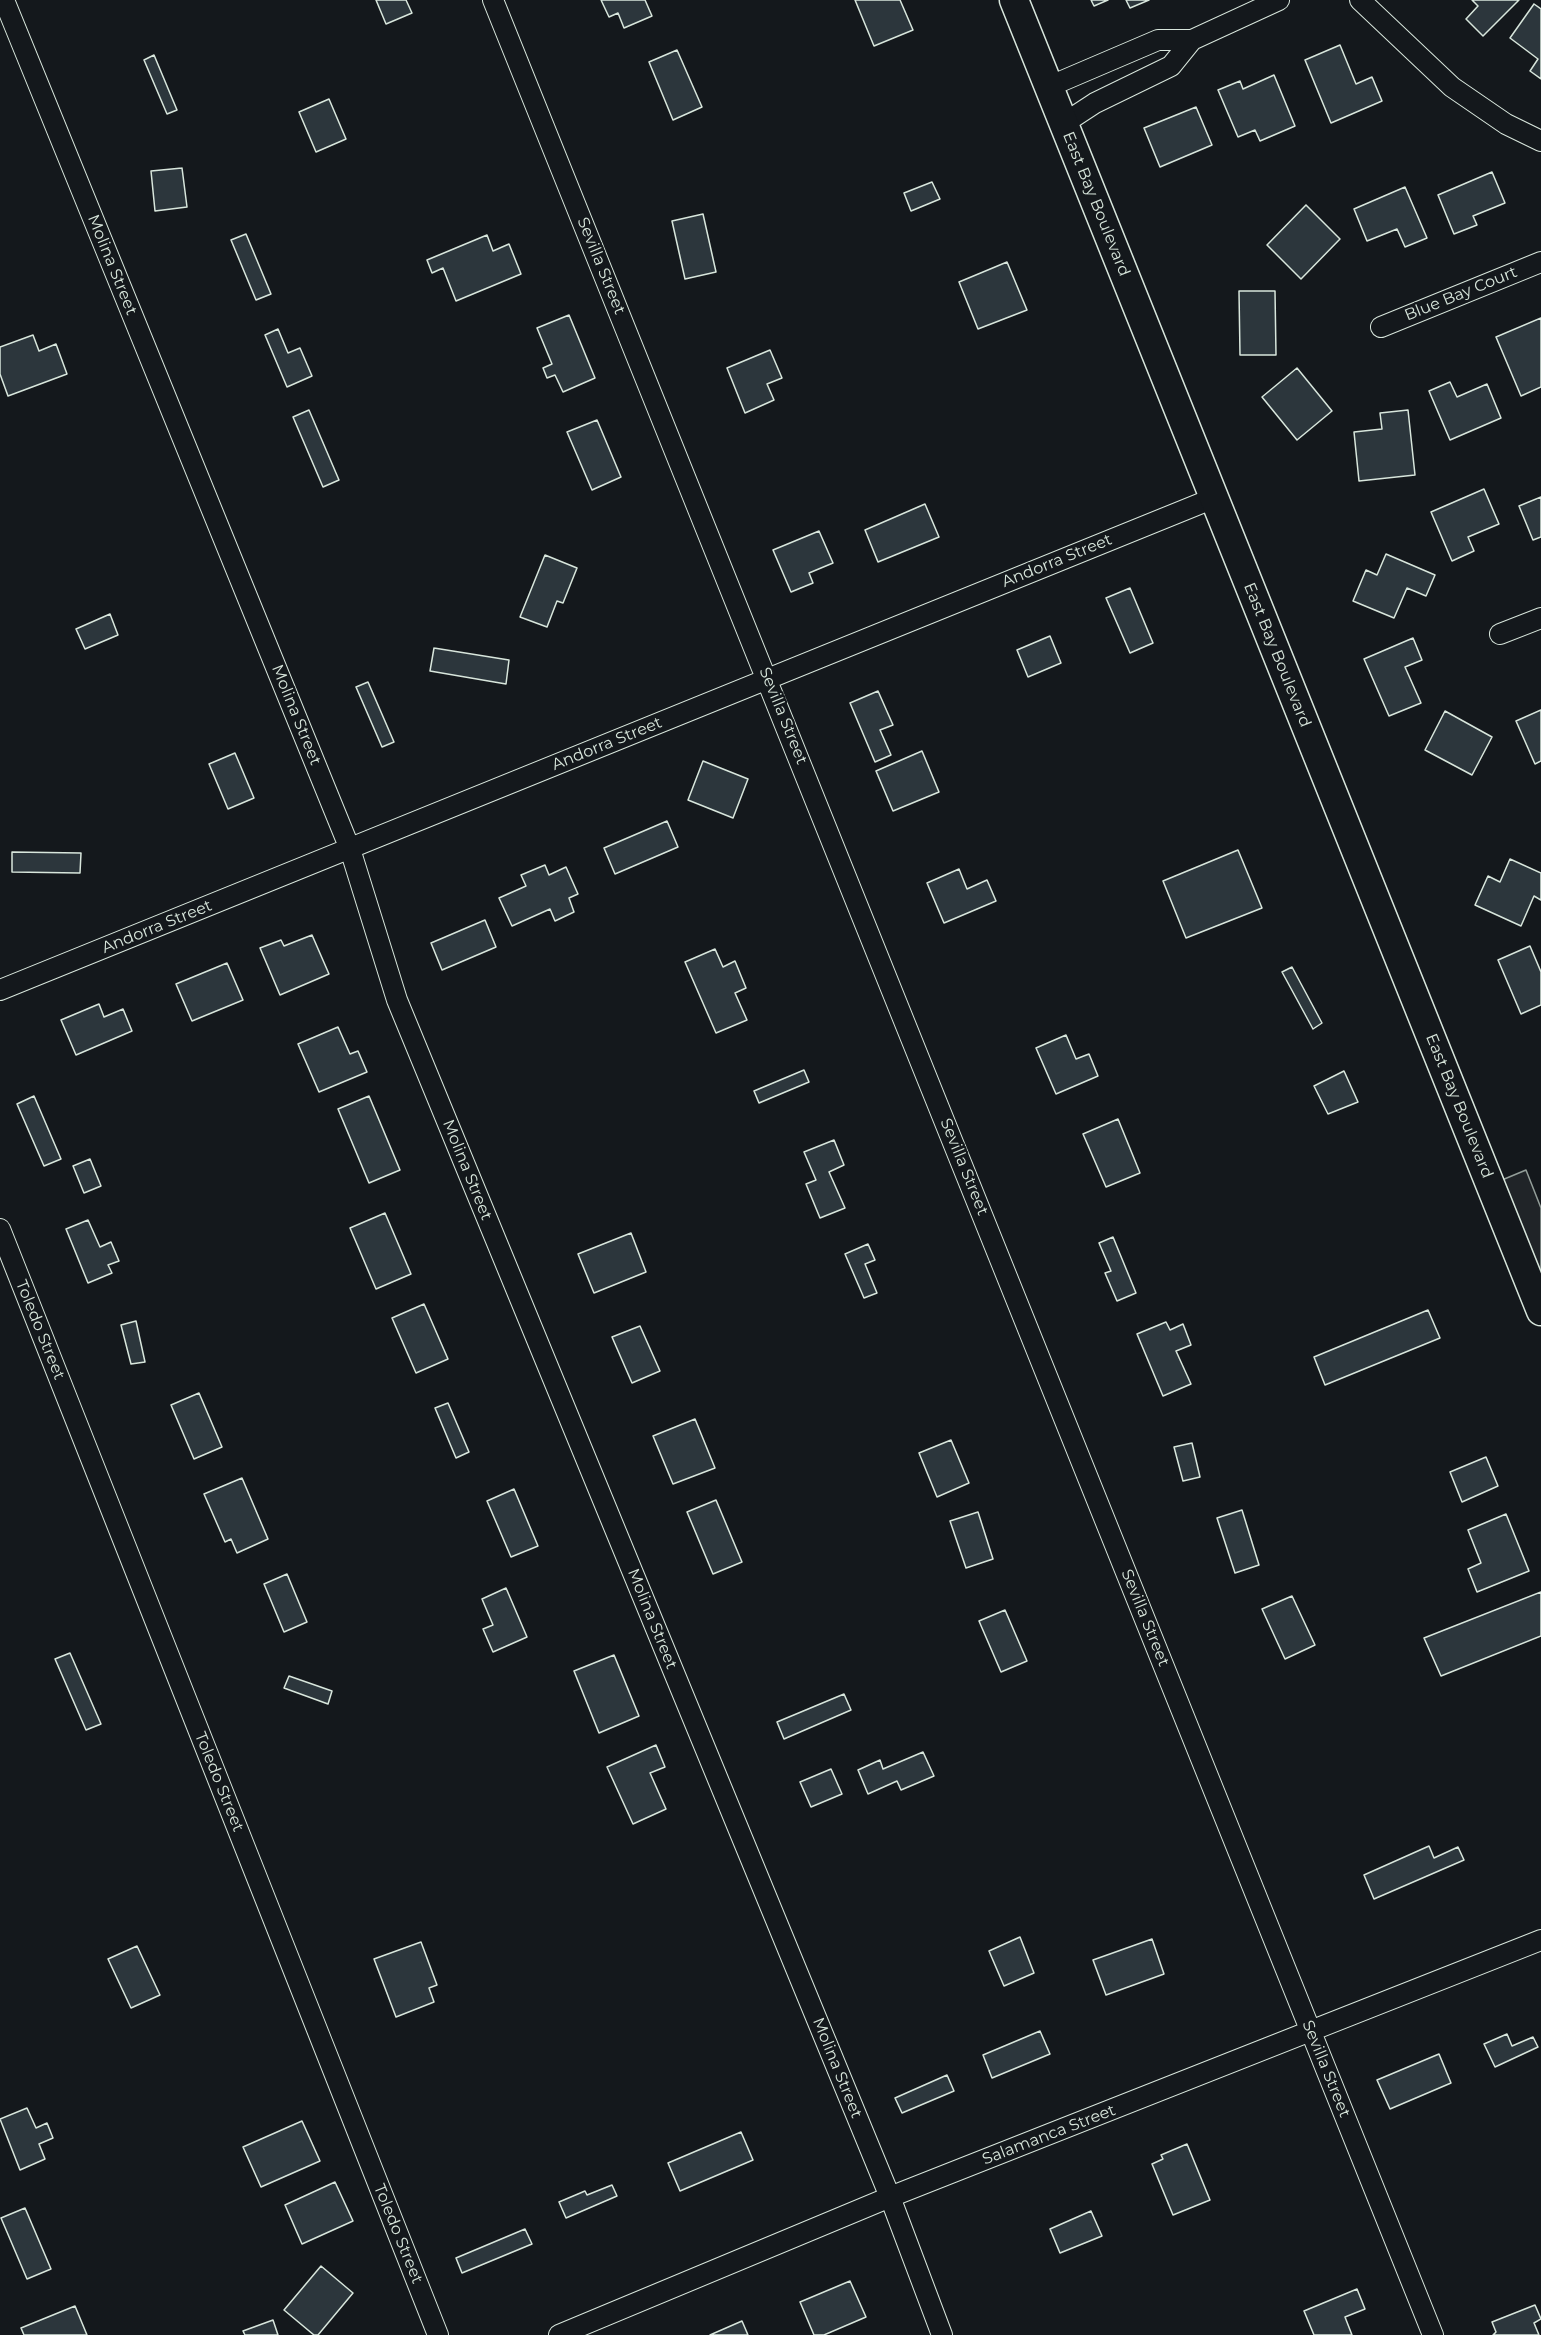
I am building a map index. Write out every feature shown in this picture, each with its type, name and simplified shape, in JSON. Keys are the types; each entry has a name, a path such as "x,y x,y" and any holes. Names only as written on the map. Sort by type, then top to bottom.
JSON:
{"main road":[{"name":"East Bay Boulevard","path":"1014,0 1541,1311"}],"street":[{"name":"Molina Street","path":"4,0 350,849 397,1000 890,2197 942,2335"},
{"name":"Sevilla Street","path":"493,0 1433,2335"},
{"path":"1048,87 1158,40 1192,40 1279,0"},
{"path":"1360,0 1452,87 1506,124 1541,141"},
{"path":"1063,124 1107,97 1170,66 1192,40"},
{"name":"Blue Bay Court","path":"1381,327 1541,262"},
{"name":"Andorra Street","path":"0,990 1214,498"},
{"path":"1500,634 1541,618"},
{"name":"Toledo Street","path":"0,1229 438,2335"},
{"name":"Salamanca Street","path":"559,2335 890,2197 1541,1940"}],"shaded area":[{"path":"1526,1170 1541,1208 1541,1277 1502,1180"}],"building":[{"path":"376,0 406,0 412,13 386,24"},
{"path":"601,0 645,0 652,16 624,28 618,13 609,17"},
{"path":"855,0 900,0 913,30 874,46"},
{"path":"1091,0 1108,0 1094,6"},
{"path":"1126,0 1149,0 1130,8"},
{"path":"1472,0 1519,0 1483,36 1466,19 1478,6"},
{"path":"1534,4 1541,9 1541,79 1530,71 1538,59 1510,38"},
{"path":"1340,45 1356,84 1372,77 1382,101 1331,123 1305,60"},
{"path":"677,50 702,107 673,120 649,62"},
{"path":"154,55 177,110 167,114 144,60"},
{"path":"1274,75 1295,126 1260,141 1255,130 1238,137 1218,90 1240,81 1243,89"},
{"path":"329,99 346,139 316,152 299,112"},
{"path":"1196,107 1212,145 1160,167 1144,128"},
{"path":"182,168 187,207 155,211 151,171"},
{"path":"1492,172 1505,203 1473,216 1477,225 1454,234 1438,195"},
{"path":"932,182 940,199 911,211 904,193"},
{"path":"1405,187 1427,238 1405,247 1397,229 1367,241 1354,209"},
{"path":"1306,205 1340,239 1301,279 1267,245"},
{"path":"703,214 716,272 685,279 672,221"},
{"path":"246,234 271,294 256,300 231,240"},
{"path":"487,235 493,251 509,244 521,274 456,301 443,268 432,273 427,260"},
{"path":"1007,262 1027,310 978,329 959,282"},
{"path":"1239,291 1275,291 1276,355 1240,355"},
{"path":"569,315 595,378 563,392 555,375 547,378 543,368 552,364 537,328"},
{"path":"1541,318 1541,387 1521,396 1496,337"},
{"path":"278,329 288,353 300,348 312,376 287,387 265,335"},
{"path":"33,335 39,351 56,344 67,374 8,396 0,374 0,347"},
{"path":"770,350 782,378 767,384 774,400 745,413 727,368"},
{"path":"1297,368 1332,411 1297,440 1262,397"},
{"path":"1450,382 1457,397 1487,384 1501,418 1450,440 1429,391"},
{"path":"309,410 339,480 323,487 293,417"},
{"path":"1408,410 1415,475 1359,481 1354,432 1382,429 1380,413"},
{"path":"597,420 621,477 592,490 567,432"},
{"path":"1484,489 1499,524 1468,537 1474,551 1452,561 1431,512"},
{"path":"1541,497 1541,537 1533,540 1519,506"},
{"path":"925,504 939,537 878,562 865,530"},
{"path":"819,531 833,563 809,573 813,583 791,592 773,550"},
{"path":"1386,554 1435,575 1426,596 1407,588 1394,618 1353,601 1366,570 1377,575"},
{"path":"545,555 577,568 563,603 557,601 547,627 520,617"},
{"path":"1130,588 1153,643 1130,653 1106,598"},
{"path":"110,614 118,635 85,649 76,629"},
{"path":"1050,636 1061,663 1028,677 1017,650"},
{"path":"1413,638 1422,660 1405,667 1421,703 1389,716 1364,659"},
{"path":"434,648 509,660 506,684 430,671"},
{"path":"368,682 394,742 382,747 356,687"},
{"path":"878,691 893,725 880,730 891,755 875,762 850,703"},
{"path":"1541,710 1541,761 1535,764 1516,721"},
{"path":"1445,711 1492,737 1472,775 1425,750"},
{"path":"922,751 939,792 893,811 876,771"},
{"path":"235,753 254,798 228,809 209,764"},
{"path":"703,761 748,779 733,818 688,800"},
{"path":"667,821 678,847 615,874 604,848"},
{"path":"1238,850 1262,908 1186,938 1163,881"},
{"path":"12,852 81,853 80,873 12,872"},
{"path":"1510,859 1541,873 1541,900 1534,896 1521,926 1475,905 1488,876 1500,882"},
{"path":"545,865 549,875 566,867 578,894 569,898 574,912 555,921 550,909 512,926 499,898 526,886 521,875"},
{"path":"959,869 967,889 987,880 996,901 944,923 927,883"},
{"path":"485,920 496,947 442,970 431,943"},
{"path":"312,935 329,974 280,995 260,948 281,940 284,946"},
{"path":"1530,946 1541,972 1541,1005 1521,1014 1498,960"},
{"path":"715,949 723,967 735,961 746,988 735,993 747,1020 716,1033 685,962"},
{"path":"227,963 243,1000 192,1021 176,984"},
{"path":"1292,967 1322,1023 1313,1029 1282,972"},
{"path":"99,1004 104,1017 123,1009 132,1031 76,1055 61,1020"},
{"path":"338,1027 350,1054 358,1051 367,1072 319,1092 298,1044"},
{"path":"1066,1035 1076,1059 1089,1054 1098,1076 1056,1094 1036,1048"},
{"path":"804,1070 809,1082 759,1103 754,1091"},
{"path":"1344,1071 1358,1102 1328,1114 1314,1086"},
{"path":"34,1096 61,1159 44,1166 17,1104"},
{"path":"369,1096 400,1170 369,1183 338,1109"},
{"path":"1118,1119 1140,1173 1106,1187 1083,1134"},
{"path":"834,1140 844,1165 829,1172 845,1208 820,1218 806,1184 816,1180 804,1152"},
{"path":"90,1159 101,1186 84,1193 73,1166"},
{"path":"385,1213 411,1274 376,1289 350,1228"},
{"path":"88,1220 100,1247 111,1242 119,1261 108,1265 112,1273 88,1283 66,1229"},
{"path":"631,1233 646,1272 594,1293 578,1254"},
{"path":"1113,1237 1136,1293 1117,1301 1105,1273 1111,1271 1099,1243"},
{"path":"868,1244 875,1260 865,1264 877,1293 864,1298 845,1254"},
{"path":"424,1304 448,1359 416,1373 392,1318"},
{"path":"1428,1310 1440,1338 1325,1385 1314,1357"},
{"path":"136,1321 145,1362 131,1364 121,1325"},
{"path":"1166,1322 1170,1330 1183,1324 1191,1345 1176,1351 1191,1384 1163,1396 1137,1334"},
{"path":"640,1326 660,1371 632,1383 612,1337"},
{"path":"199,1393 222,1447 194,1459 171,1405"},
{"path":"448,1403 469,1452 456,1458 435,1408"},
{"path":"695,1419 715,1468 673,1484 653,1436"},
{"path":"951,1440 969,1483 937,1497 919,1453"},
{"path":"1192,1443 1200,1477 1183,1481 1174,1447"},
{"path":"1486,1457 1498,1486 1462,1502 1450,1472"},
{"path":"242,1478 268,1539 237,1553 231,1539 225,1542 204,1494"},
{"path":"514,1489 538,1546 511,1557 487,1501"},
{"path":"716,1500 742,1562 713,1574 687,1512"},
{"path":"1242,1510 1259,1565 1235,1573 1217,1518"},
{"path":"978,1512 993,1559 966,1568 950,1521"},
{"path":"1506,1514 1529,1571 1477,1592 1468,1569 1481,1563 1468,1530"},
{"path":"287,1574 307,1622 284,1632 264,1584"},
{"path":"506,1588 527,1637 493,1652 483,1629 493,1625 482,1599"},
{"path":"1541,1592 1541,1636 1441,1676 1424,1638"},
{"path":"1292,1596 1315,1645 1285,1659 1262,1609"},
{"path":"1005,1610 1027,1661 1001,1672 979,1621"},
{"path":"70,1653 101,1724 86,1730 55,1659"},
{"path":"614,1655 639,1716 599,1733 574,1671"},
{"path":"289,1676 332,1691 328,1704 284,1688"},
{"path":"844,1694 851,1710 784,1739 777,1722"},
{"path":"656,1745 665,1767 650,1773 666,1809 633,1824 607,1767"},
{"path":"923,1752 934,1776 901,1790 897,1781 868,1794 858,1770 880,1760 883,1769"},
{"path":"831,1769 842,1794 811,1807 800,1782"},
{"path":"1429,1846 1434,1858 1458,1847 1464,1860 1374,1899 1364,1875"},
{"path":"1020,1937 1034,1973 1004,1986 989,1951"},
{"path":"1152,1939 1164,1974 1106,1995 1093,1960"},
{"path":"421,1942 437,1985 429,1988 434,2002 396,2017 374,1959"},
{"path":"137,1946 160,1995 131,2008 108,1959"},
{"path":"1040,2031 1050,2054 992,2078 983,2055"},
{"path":"1507,2034 1512,2046 1533,2037 1538,2047 1495,2067 1484,2044"},
{"path":"1439,2054 1451,2083 1390,2109 1377,2080"},
{"path":"947,2075 954,2091 902,2113 895,2098"},
{"path":"27,2108 36,2128 47,2123 53,2138 39,2144 45,2159 20,2170 0,2119"},
{"path":"302,2121 320,2161 261,2187 243,2147"},
{"path":"741,2132 753,2160 680,2191 668,2163"},
{"path":"1187,2144 1210,2200 1173,2215 1152,2164 1163,2159 1161,2155"},
{"path":"335,2182 353,2221 302,2244 285,2205"},
{"path":"612,2185 617,2196 566,2218 559,2202 585,2191 587,2195"},
{"path":"25,2208 51,2269 27,2279 1,2218"},
{"path":"1091,2211 1102,2236 1060,2253 1050,2229"},
{"path":"525,2229 532,2244 462,2273 456,2258"},
{"path":"321,2266 353,2293 318,2335 314,2335 284,2310"},
{"path":"850,2281 866,2317 824,2335 814,2335 800,2302"},
{"path":"1357,2289 1365,2309 1345,2317 1352,2335 1314,2335 1304,2311"},
{"path":"1535,2305 1541,2319 1534,2323 1539,2335 1493,2335 1496,2332 1492,2322"},
{"path":"75,2306 87,2335 24,2335 21,2328"},
{"path":"273,2320 278,2335 245,2335 243,2331"},
{"path":"742,2321 748,2335 710,2335"}]}
